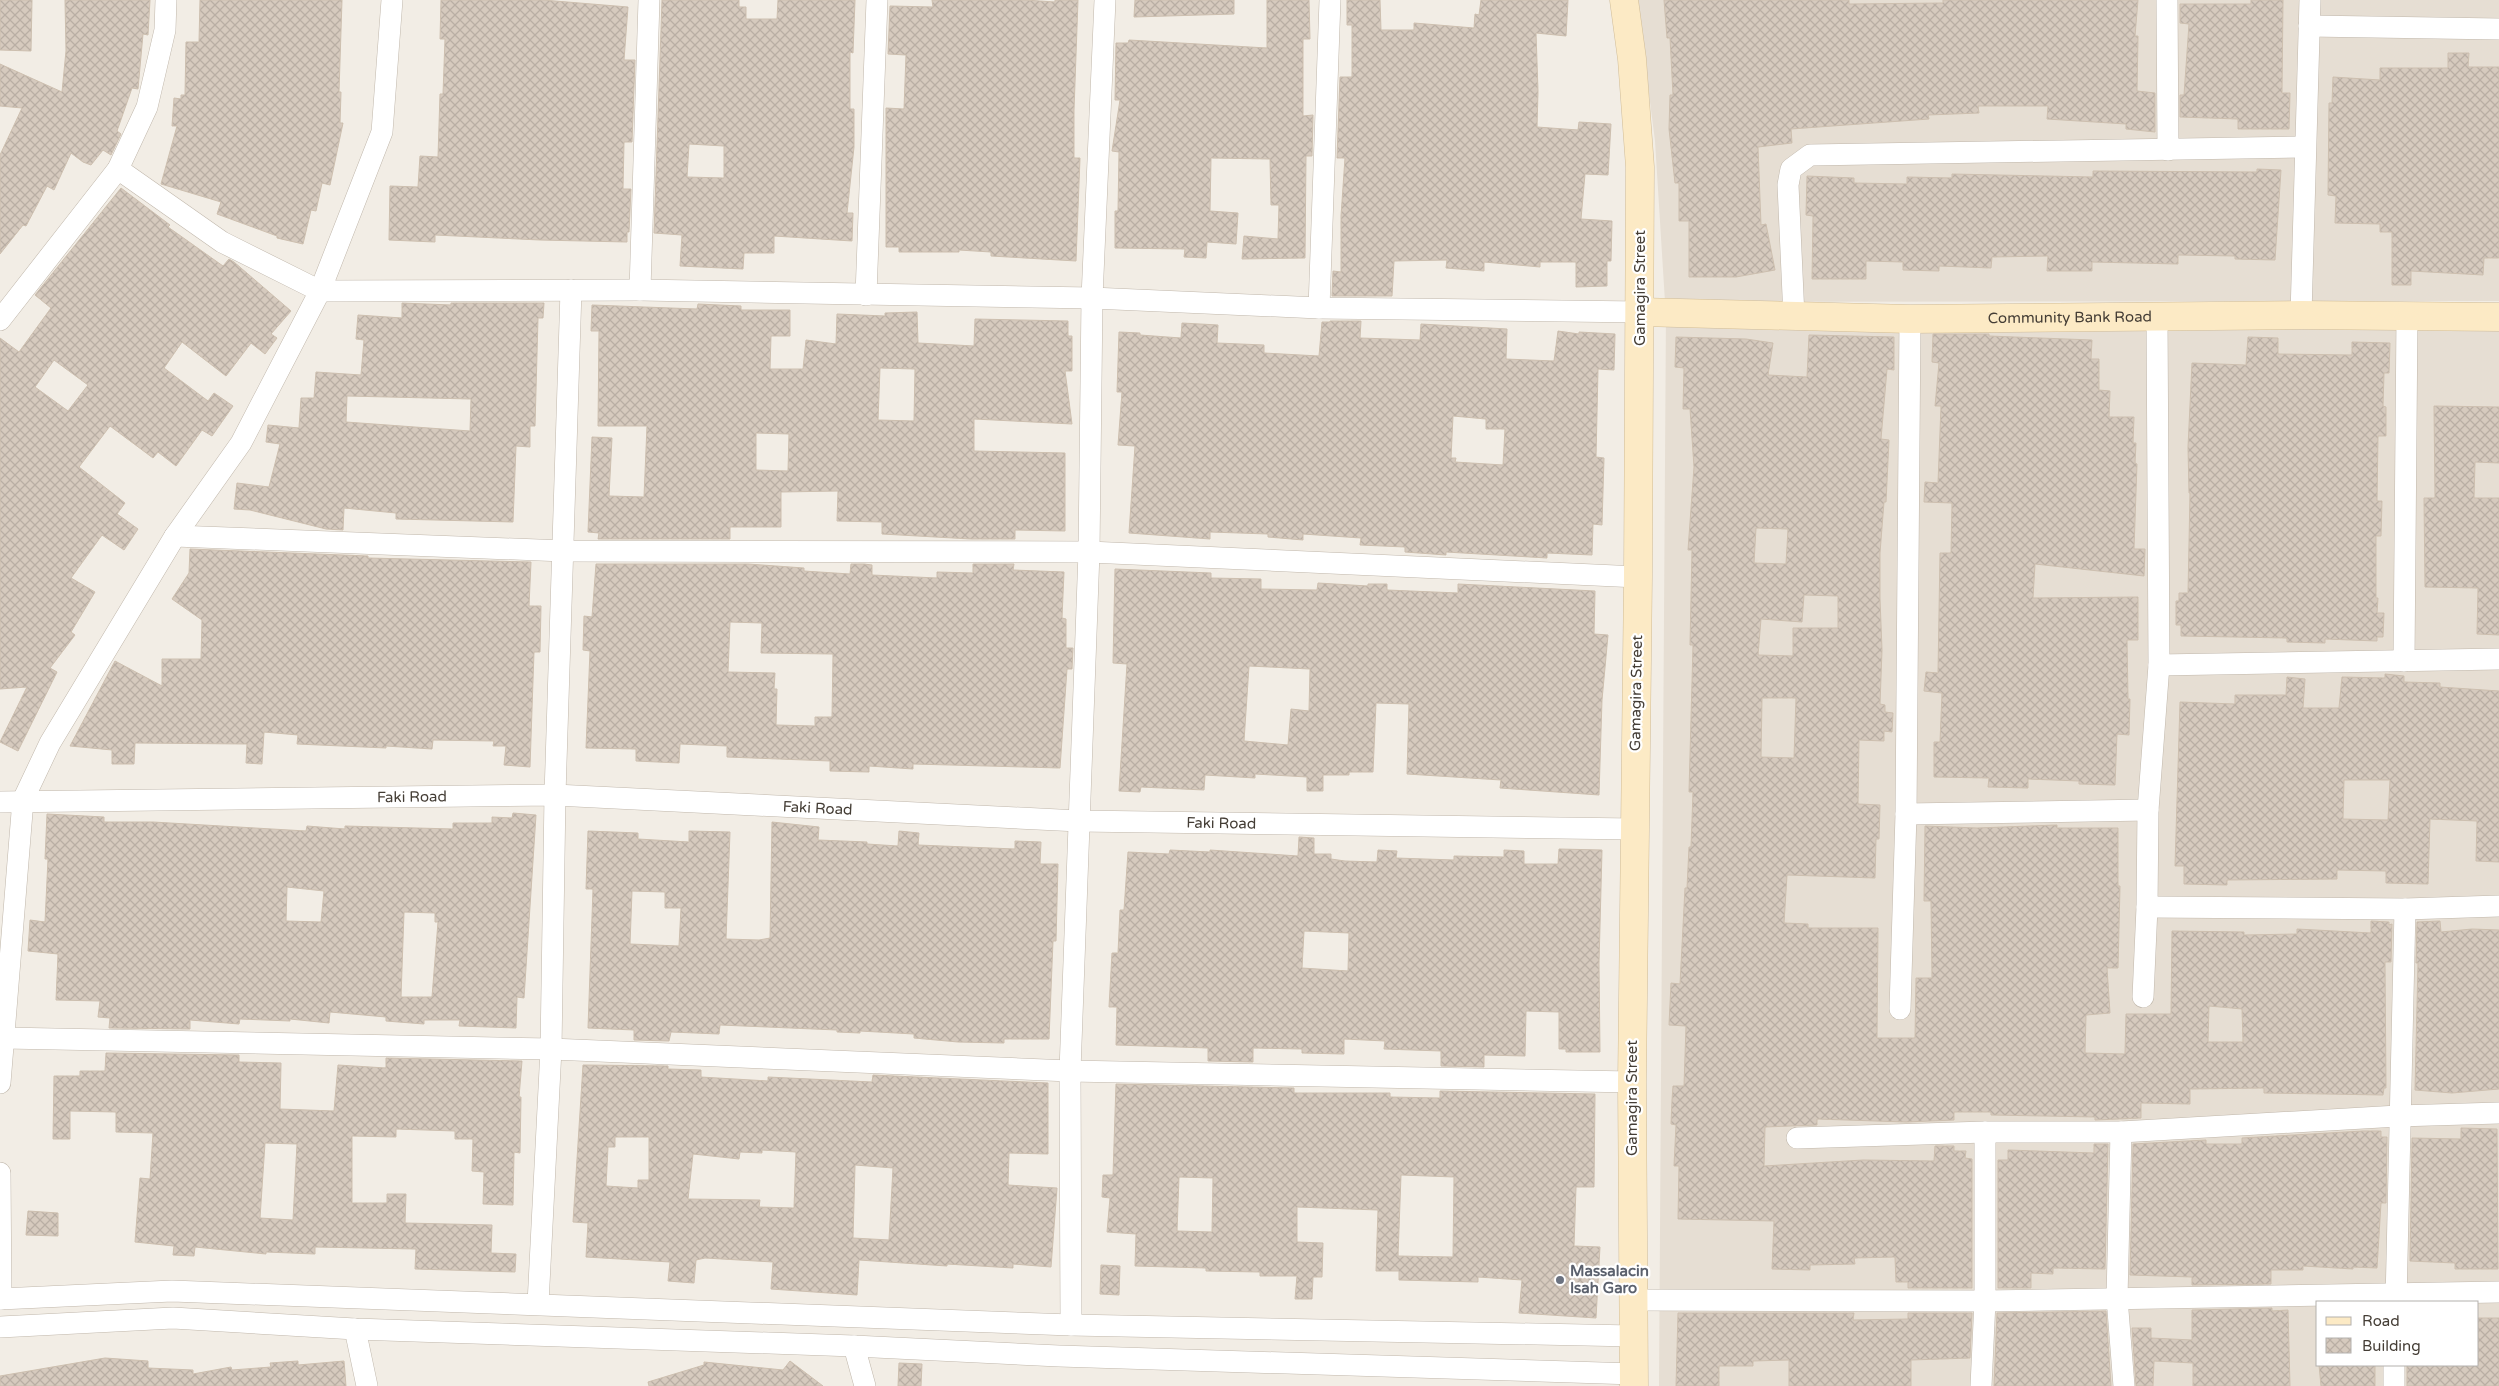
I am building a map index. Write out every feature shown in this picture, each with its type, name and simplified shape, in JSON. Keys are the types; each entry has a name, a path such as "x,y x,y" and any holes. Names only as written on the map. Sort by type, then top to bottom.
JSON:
{"street":[{"path":"0,320 118,169 147,107 165,30 166,0"},
{"path":"0,1083 23,800 50,743 175,536 241,443 320,292 382,132 392,0"},
{"path":"640,290 649,0"},
{"path":"866,295 877,0"},
{"path":"1071,1324 1070,1071 1089,552 1092,298 1105,0"},
{"path":"1319,308 1330,0"},
{"name":"Gamagira Street","path":"1624,0 1632,59 1640,167 1638,577 1632,1082 1634,1380"},
{"path":"2168,0 2168,150"},
{"path":"2301,315 2304,147 2310,0"},
{"path":"2309,26 2499,29"},
{"path":"1794,317 1788,185 1791,169 1810,155 2304,147"},
{"path":"118,169 222,242 320,292 640,290 1092,298 1319,308 1640,312"},
{"path":"538,1304 551,1049 555,795 564,551 570,290"},
{"name":"Community Bank Road","path":"1640,312 1910,319 2301,315 2499,317"},
{"path":"2404,661 2407,316"},
{"path":"2143,997 2147,907 2148,810 2159,665 2157,317"},
{"path":"1900,1009 1906,814 1910,319"},
{"path":"175,536 564,551 1089,552 1638,577"},
{"path":"2159,665 2499,659"},
{"name":"Faki Road","path":"0,802 23,800 555,795 1079,821 1634,829"},
{"path":"1906,814 2148,810"},
{"path":"2147,907 2404,909 2499,906"},
{"path":"2396,1298 2398,1116 2404,909"},
{"path":"5,1038 551,1049 1070,1071 1632,1082"},
{"path":"1796,1138 1985,1132 2121,1132 2398,1116 2499,1113"},
{"path":"1981,1386 1985,1301 1985,1132"},
{"path":"2121,1132 2116,1298 2124,1386"},
{"path":"0,1173 0,1299 172,1291 1071,1324 1633,1336"},
{"path":"1632,1300 1985,1301 2116,1298 2396,1298 2499,1292"},
{"path":"674,1340 675,1310"},
{"path":"0,1327 172,1318 355,1329 854,1346 1634,1380"},
{"path":"355,1329 367,1386"},
{"path":"854,1346 865,1386"},
{"path":"2394,1366 2394,1386"}],"shaded area":[{"path":"1637,0 2499,0 2499,301 1665,302 1655,141"},
{"path":"2499,305 2499,1386 1659,1386 1666,309"}],"building":[{"path":"0,0 32,0 31,51 0,50"},
{"path":"65,0 150,0 148,35 143,34 138,89 132,88 117,131 121,134 111,155 103,150 91,165 83,162 71,153 54,190 47,186 26,226 23,225 0,254 0,155 22,108 0,106 0,64 62,92 66,51"},
{"path":"200,0 342,0 339,92 341,92 340,123 343,123 330,185 322,183 316,211 311,210 303,244 277,238 277,236 217,214 221,202 161,184 177,126 172,126 174,98 181,99 181,95 185,95 186,42 199,42"},
{"path":"441,0 543,0 628,7 624,60 635,60 632,142 624,142 623,189 631,189 627,242 435,235 435,242 389,240 390,186 418,187 420,156 438,157 440,94 443,94 445,39 440,39"},
{"path":"662,0 739,0 739,7 746,7 746,19 777,19 778,0 855,0 853,53 850,52 850,109 854,109 854,147 847,213 853,213 852,241 774,236 774,253 744,253 743,269 680,266 682,235 654,233","holes":["689,144 724,146 724,178 687,177"]},
{"path":"932,0 1025,0 1055,2 1055,0 1078,0 1074,158 1080,158 1076,261 991,256 991,252 959,250 959,252 899,252 899,247 886,247 886,108 904,109 906,55 888,54 890,6 933,7"},
{"path":"1135,0 1234,0 1234,14 1134,17"},
{"path":"1267,0 1309,0 1310,39 1303,39 1303,116 1313,115 1312,156 1306,156 1305,258 1242,259 1244,236 1278,239 1279,205 1271,205 1270,159 1211,158 1210,211 1238,213 1236,244 1207,242 1206,258 1184,257 1185,249 1115,248 1115,211 1118,211 1119,152 1112,151 1120,100 1115,100 1116,43 1128,43 1129,40 1267,48"},
{"path":"1347,0 1380,0 1381,30 1414,30 1414,23 1474,28 1475,14 1479,15 1481,0 1568,0 1566,36 1536,33 1537,127 1578,130 1579,122 1611,124 1608,175 1585,174 1581,219 1612,221 1611,261 1607,261 1607,286 1576,287 1576,262 1540,262 1540,267 1484,262 1484,271 1446,268 1447,260 1394,261 1392,296 1332,296 1333,271 1341,272 1341,216 1345,158 1337,158 1340,77 1352,77 1352,25 1347,25"},
{"path":"1664,0 1849,0 1849,4 1943,3 1943,0 2138,0 2135,36 2138,36 2137,91 2155,93 2155,132 2126,129 2126,124 2047,119 2048,106 1978,106 1979,113 1928,115 1929,119 1791,129 1792,143 1758,147 1761,225 1766,224 1775,270 1736,277 1689,277 1689,221 1679,221 1679,183 1675,183 1669,129 1670,95 1673,95 1670,38 1667,38"},
{"path":"2251,0 2283,0 2282,93 2290,93 2289,129 2238,129 2238,119 2180,117 2180,95 2184,95 2189,24 2180,23 2180,4 2251,4"},
{"path":"2448,53 2469,53 2468,67 2499,67 2499,258 2484,258 2483,275 2411,271 2411,285 2392,285 2392,232 2380,232 2380,224 2335,223 2336,196 2328,195 2329,103 2332,103 2333,77 2380,80 2380,68 2448,68"},
{"path":"2257,169 2281,170 2275,260 2235,259 2235,256 2178,255 2178,264 2092,262 2092,271 2047,271 2048,256 1992,257 1991,268 1939,266 1939,271 1903,270 1903,262 1866,261 1866,279 1812,279 1813,216 1806,215 1807,176 1854,178 1854,183 1907,184 1907,177 1952,178 1952,174 2093,177 2093,171 2257,172"},
{"path":"121,188 170,225 168,227 223,266 229,259 234,262 291,311 271,334 277,338 265,354 251,343 226,376 182,342 164,368 208,401 214,393 233,406 212,436 202,430 176,466 158,452 153,458 110,426 79,467 125,503 117,514 138,529 124,550 102,535 71,578 95,592 71,632 75,635 50,668 57,672 18,751 0,742 27,687 0,689 0,338 19,352 51,308 35,295","holes":["54,360 88,385 68,411 35,387"]},
{"path":"402,303 451,305 451,303 544,303 543,318 538,318 535,426 530,426 530,447 516,446 513,522 396,519 396,513 344,508 343,530 326,529 250,510 234,509 237,483 269,487 280,444 266,442 268,425 299,428 301,398 314,398 316,372 361,375 364,340 356,339 358,315 402,318","holes":["347,396 471,399 470,431 346,422"]},
{"path":"698,304 741,306 741,310 790,310 790,336 771,336 770,369 803,369 806,340 836,344 837,314 885,316 885,313 917,312 918,343 974,346 975,319 1068,321 1068,336 1072,336 1072,371 1065,371 1072,424 974,419 974,451 1065,453 1065,531 1015,530 1015,539 971,539 882,534 882,522 837,521 838,491 781,492 781,527 730,527 730,539 598,539 599,533 588,532 592,437 612,438 609,496 644,497 647,426 598,426 599,331 591,331 592,305 697,309","holes":["880,368 915,369 914,421 878,420","756,433 789,434 788,471 756,470"]},
{"path":"1361,321 1360,338 1420,340 1421,324 1507,329 1506,359 1554,361 1558,331 1579,334 1579,332 1615,334 1614,370 1598,369 1596,457 1604,458 1602,525 1593,524 1592,555 1547,553 1547,558 1446,552 1446,555 1405,552 1405,547 1360,545 1361,538 1303,534 1303,540 1268,537 1268,534 1210,532 1210,539 1129,533 1135,446 1118,445 1122,392 1117,392 1119,332 1181,338 1182,323 1218,325 1217,343 1264,345 1264,353 1319,356 1322,322","holes":["1453,416 1486,419 1486,429 1505,429 1503,465 1455,462 1456,458 1451,458"]},
{"path":"1933,334 1989,334 1989,336 2092,340 2091,359 2099,359 2099,390 2110,391 2109,417 2134,417 2133,443 2136,443 2135,463 2137,464 2134,549 2145,549 2144,576 2035,564 2033,598 2138,597 2138,640 2127,640 2128,699 2130,699 2129,735 2117,734 2115,785 2079,784 2079,781 2028,779 2028,788 1988,787 1989,778 1934,777 1934,742 1940,742 1942,693 1924,691 1926,672 1938,673 1940,553 1951,553 1952,503 1924,502 1925,482 1938,483 1941,406 1935,406 1939,363 1932,362"},
{"path":"1809,335 1894,337 1894,370 1887,369 1881,439 1889,440 1886,502 1884,502 1880,553 1882,650 1880,704 1885,705 1885,712 1893,713 1892,732 1884,731 1884,741 1859,740 1858,804 1880,805 1879,839 1876,839 1875,878 1787,875 1784,923 1808,924 1808,928 1878,928 1877,1038 1915,1038 1916,978 1932,978 1931,901 1924,901 1925,826 1977,828 2057,825 2057,828 2118,828 2118,886 2120,886 2118,968 2107,968 2110,1013 2086,1015 2085,1053 2125,1054 2126,1014 2171,1014 2172,931 2244,932 2244,935 2297,934 2297,929 2371,933 2371,921 2389,922 2389,925 2392,924 2391,962 2385,962 2386,1088 2384,1088 2383,1095 2264,1093 2264,1088 2190,1089 2190,1104 2141,1103 2141,1118 2095,1120 2095,1117 1991,1115 1991,1112 1954,1112 1954,1120 1906,1122 1817,1119 1817,1125 1765,1127 1764,1166 1863,1160 1934,1161 1935,1146 1954,1146 1954,1151 1966,1151 1965,1158 1972,1159 1972,1288 1908,1288 1908,1282 1896,1282 1895,1257 1854,1258 1855,1264 1810,1265 1810,1270 1772,1269 1774,1221 1678,1219 1679,1166 1674,1166 1676,1125 1671,1124 1673,1086 1684,1086 1686,1026 1669,1025 1671,983 1680,984 1685,888 1687,888 1689,847 1691,847 1693,792 1689,792 1693,645 1690,645 1692,550 1688,550 1694,467 1690,409 1683,409 1684,368 1675,367 1676,337 1746,339 1773,343 1768,375 1807,377","holes":["1756,528 1788,529 1786,564 1754,563","1804,595 1838,596 1838,628 1793,628 1793,656 1758,655 1761,619 1802,622","1762,698 1796,698 1794,758 1761,757","2209,1006 2242,1009 2243,1042 2208,1042"]},
{"path":"2248,337 2278,338 2278,354 2352,355 2352,342 2390,343 2389,373 2384,373 2383,406 2386,407 2386,436 2378,436 2377,501 2382,501 2381,536 2376,536 2376,598 2378,598 2377,613 2384,613 2383,637 2377,637 2377,641 2325,639 2325,643 2287,642 2287,638 2181,636 2181,625 2176,625 2176,601 2179,601 2179,593 2188,593 2190,493 2188,447 2192,363 2246,365"},
{"path":"2434,406 2499,407 2499,463 2475,462 2474,498 2499,498 2499,635 2477,634 2478,588 2425,587 2424,498 2435,498"},
{"path":"190,549 368,556 368,558 531,562 529,606 541,606 540,652 534,652 530,767 504,765 506,746 493,746 494,741 433,740 432,749 386,746 386,748 297,744 298,735 264,732 262,764 246,763 247,744 135,743 134,764 112,764 112,750 70,746 115,661 162,686 162,659 201,659 202,620 172,599 189,573"},
{"path":"596,564 748,564 804,568 804,571 850,574 851,564 864,564 872,565 872,575 937,578 937,572 973,573 973,564 1014,564 1013,570 1064,572 1062,618 1066,619 1066,648 1073,648 1072,669 1067,669 1060,768 913,764 913,769 869,766 869,772 830,771 830,761 727,757 727,746 680,744 679,763 636,761 636,749 586,748 590,651 583,650 584,616 592,617","holes":["730,622 762,623 761,653 833,654 832,717 815,717 815,726 776,725 777,689 774,689 775,673 728,672"]},
{"path":"1115,569 1211,573 1211,578 1261,579 1261,589 1317,590 1318,583 1368,586 1368,584 1387,584 1387,590 1458,593 1458,584 1595,591 1594,634 1608,635 1602,700 1599,795 1500,788 1501,780 1407,774 1409,704 1376,703 1373,772 1349,772 1349,775 1323,775 1323,791 1307,791 1307,777 1255,774 1255,778 1205,775 1204,790 1141,787 1140,792 1119,791 1127,664 1113,663","holes":["1249,666 1310,669 1309,711 1291,709 1288,745 1244,741"]},
{"path":"2385,674 2404,676 2404,682 2440,683 2440,687 2499,691 2499,862 2476,861 2477,821 2430,819 2428,884 2386,883 2386,871 2337,870 2337,879 2227,880 2227,885 2184,884 2184,866 2175,866 2180,702 2235,704 2235,695 2286,695 2287,677 2305,679 2303,708 2339,708 2342,677 2385,678","holes":["2344,780 2390,780 2388,820 2343,819"]},
{"path":"513,813 536,815 524,998 517,997 516,1028 459,1026 460,1020 424,1020 424,1024 386,1021 386,1017 330,1012 329,1023 290,1019 290,1021 240,1019 239,1024 190,1020 190,1029 109,1028 110,1018 98,1017 100,1001 56,1000 58,954 28,951 30,920 45,922 48,859 45,859 47,814 104,817 104,822 153,822 306,831 307,826 345,829 345,826 453,829 453,823 492,823 492,817 512,818","holes":["287,887 324,891 321,922 286,921","404,912 435,913 435,922 438,922 432,997 401,997"]},
{"path":"772,822 819,827 818,840 867,842 867,844 898,846 899,831 919,833 918,845 1015,849 1015,841 1041,842 1040,864 1058,864 1056,941 1053,941 1049,1039 1004,1039 1004,1043 958,1042 914,1038 914,1034 860,1031 860,1033 837,1032 837,1030 720,1025 719,1034 671,1032 669,1041 634,1040 634,1030 588,1028 593,889 586,889 588,831 638,833 638,839 689,842 689,831 730,832 726,939 759,940 770,938","holes":["632,891 665,892 665,908 681,908 679,946 630,944"]},
{"path":"1299,837 1314,838 1314,854 1331,854 1331,859 1345,861 1377,862 1378,850 1397,851 1396,858 1454,860 1454,856 1504,857 1504,850 1524,851 1524,864 1558,864 1559,849 1602,850 1599,963 1600,1052 1566,1052 1566,1049 1559,1049 1559,1012 1526,1011 1525,1056 1484,1055 1484,1067 1441,1066 1441,1051 1384,1049 1385,1041 1344,1039 1344,1054 1302,1053 1302,1049 1253,1048 1253,1062 1208,1061 1208,1048 1116,1045 1117,1007 1109,1007 1112,953 1118,953 1120,910 1124,910 1128,852 1169,854 1170,850 1210,852 1210,850 1298,856","holes":["1304,931 1349,933 1348,971 1302,968"]},
{"path":"2440,921 2441,932 2472,929 2499,930 2499,1089 2452,1093 2415,1090 2417,922"},
{"path":"106,1053 239,1055 239,1062 281,1063 280,1109 334,1111 338,1065 386,1068 386,1058 522,1061 519,1097 521,1097 520,1153 514,1152 513,1205 483,1204 484,1172 472,1171 473,1139 455,1139 455,1131 396,1129 396,1137 352,1136 352,1203 387,1203 387,1194 406,1194 405,1223 492,1225 491,1253 516,1254 515,1272 415,1269 416,1249 315,1247 315,1254 266,1252 266,1254 195,1247 194,1256 173,1255 174,1246 135,1242 140,1178 150,1179 153,1133 116,1132 116,1112 70,1111 70,1139 53,1139 54,1076 80,1076 80,1071 105,1071","holes":["265,1143 297,1144 293,1220 260,1218"]},
{"path":"583,1065 668,1066 668,1069 701,1070 701,1077 768,1081 768,1077 872,1082 873,1075 1048,1083 1048,1154 1009,1153 1008,1185 1057,1188 1051,1267 1013,1264 1013,1268 947,1264 947,1266 859,1260 857,1295 771,1289 773,1262 705,1258 696,1260 694,1283 668,1281 670,1262 586,1257 588,1223 573,1222","holes":["615,1137 649,1137 649,1180 638,1180 638,1188 606,1186 608,1147 615,1147","762,1150 796,1152 794,1208 759,1207 760,1200 688,1199 693,1154 739,1159 740,1152 762,1153","855,1165 893,1168 889,1240 853,1238"]},
{"path":"1116,1084 1294,1088 1294,1093 1390,1093 1390,1097 1440,1098 1440,1091 1595,1094 1594,1187 1576,1187 1574,1246 1600,1247 1596,1318 1519,1313 1522,1280 1478,1277 1478,1282 1399,1280 1399,1271 1376,1271 1378,1210 1297,1207 1297,1242 1323,1243 1322,1277 1313,1277 1312,1299 1295,1299 1297,1276 1260,1276 1260,1272 1206,1271 1206,1268 1135,1266 1136,1234 1107,1232 1110,1198 1102,1197 1103,1175 1113,1175","holes":["1401,1175 1454,1177 1453,1257 1398,1256","1179,1177 1213,1178 1212,1232 1177,1231"]},
{"path":"2461,1128 2497,1129 2498,1269 2455,1269 2455,1263 2410,1261 2412,1138 2461,1139"},
{"path":"2381,1131 2381,1137 2387,1137 2386,1203 2381,1203 2377,1268 2353,1267 2353,1269 2303,1266 2303,1270 2271,1270 2271,1284 2192,1285 2192,1277 2130,1275 2133,1144 2206,1140 2206,1144 2242,1144 2242,1138"},
{"path":"2094,1144 2108,1144 2105,1269 2053,1268 2053,1274 2031,1273 2031,1288 1998,1288 1998,1160 2008,1160 2008,1150 2094,1153"},
{"path":"28,1211 58,1213 58,1236 26,1235"},
{"path":"1101,1265 1120,1266 1119,1295 1100,1294"},
{"path":"2272,1308 2272,1311 2288,1310 2290,1386 2193,1386 2193,1363 2154,1361 2153,1386 2136,1386 2132,1328 2151,1328 2151,1338 2192,1340 2192,1310"},
{"path":"2106,1311 2111,1386 1994,1386 1997,1313"},
{"path":"1678,1313 1854,1313 1853,1320 1908,1319 1908,1313 1972,1313 1970,1358 1911,1360 1911,1386 1789,1386 1789,1360 1753,1361 1753,1366 1719,1366 1719,1386 1676,1386"},
{"path":"2479,1318 2499,1318 2499,1386 2407,1386 2407,1366 2479,1366"},
{"path":"105,1358 148,1361 148,1368 193,1370 193,1374 231,1367 232,1370 271,1367 270,1363 298,1361 298,1365 344,1361 346,1386 0,1386 0,1376"},
{"path":"790,1361 823,1386 649,1386 648,1382 704,1365 704,1362 783,1370"},
{"path":"899,1363 922,1364 921,1386 898,1386"},
{"path":"2319,1366 2375,1366 2375,1386 2321,1386"}],"place":[{"name":"Massalacin Isah Garo","path":"1560,1280"}]}
